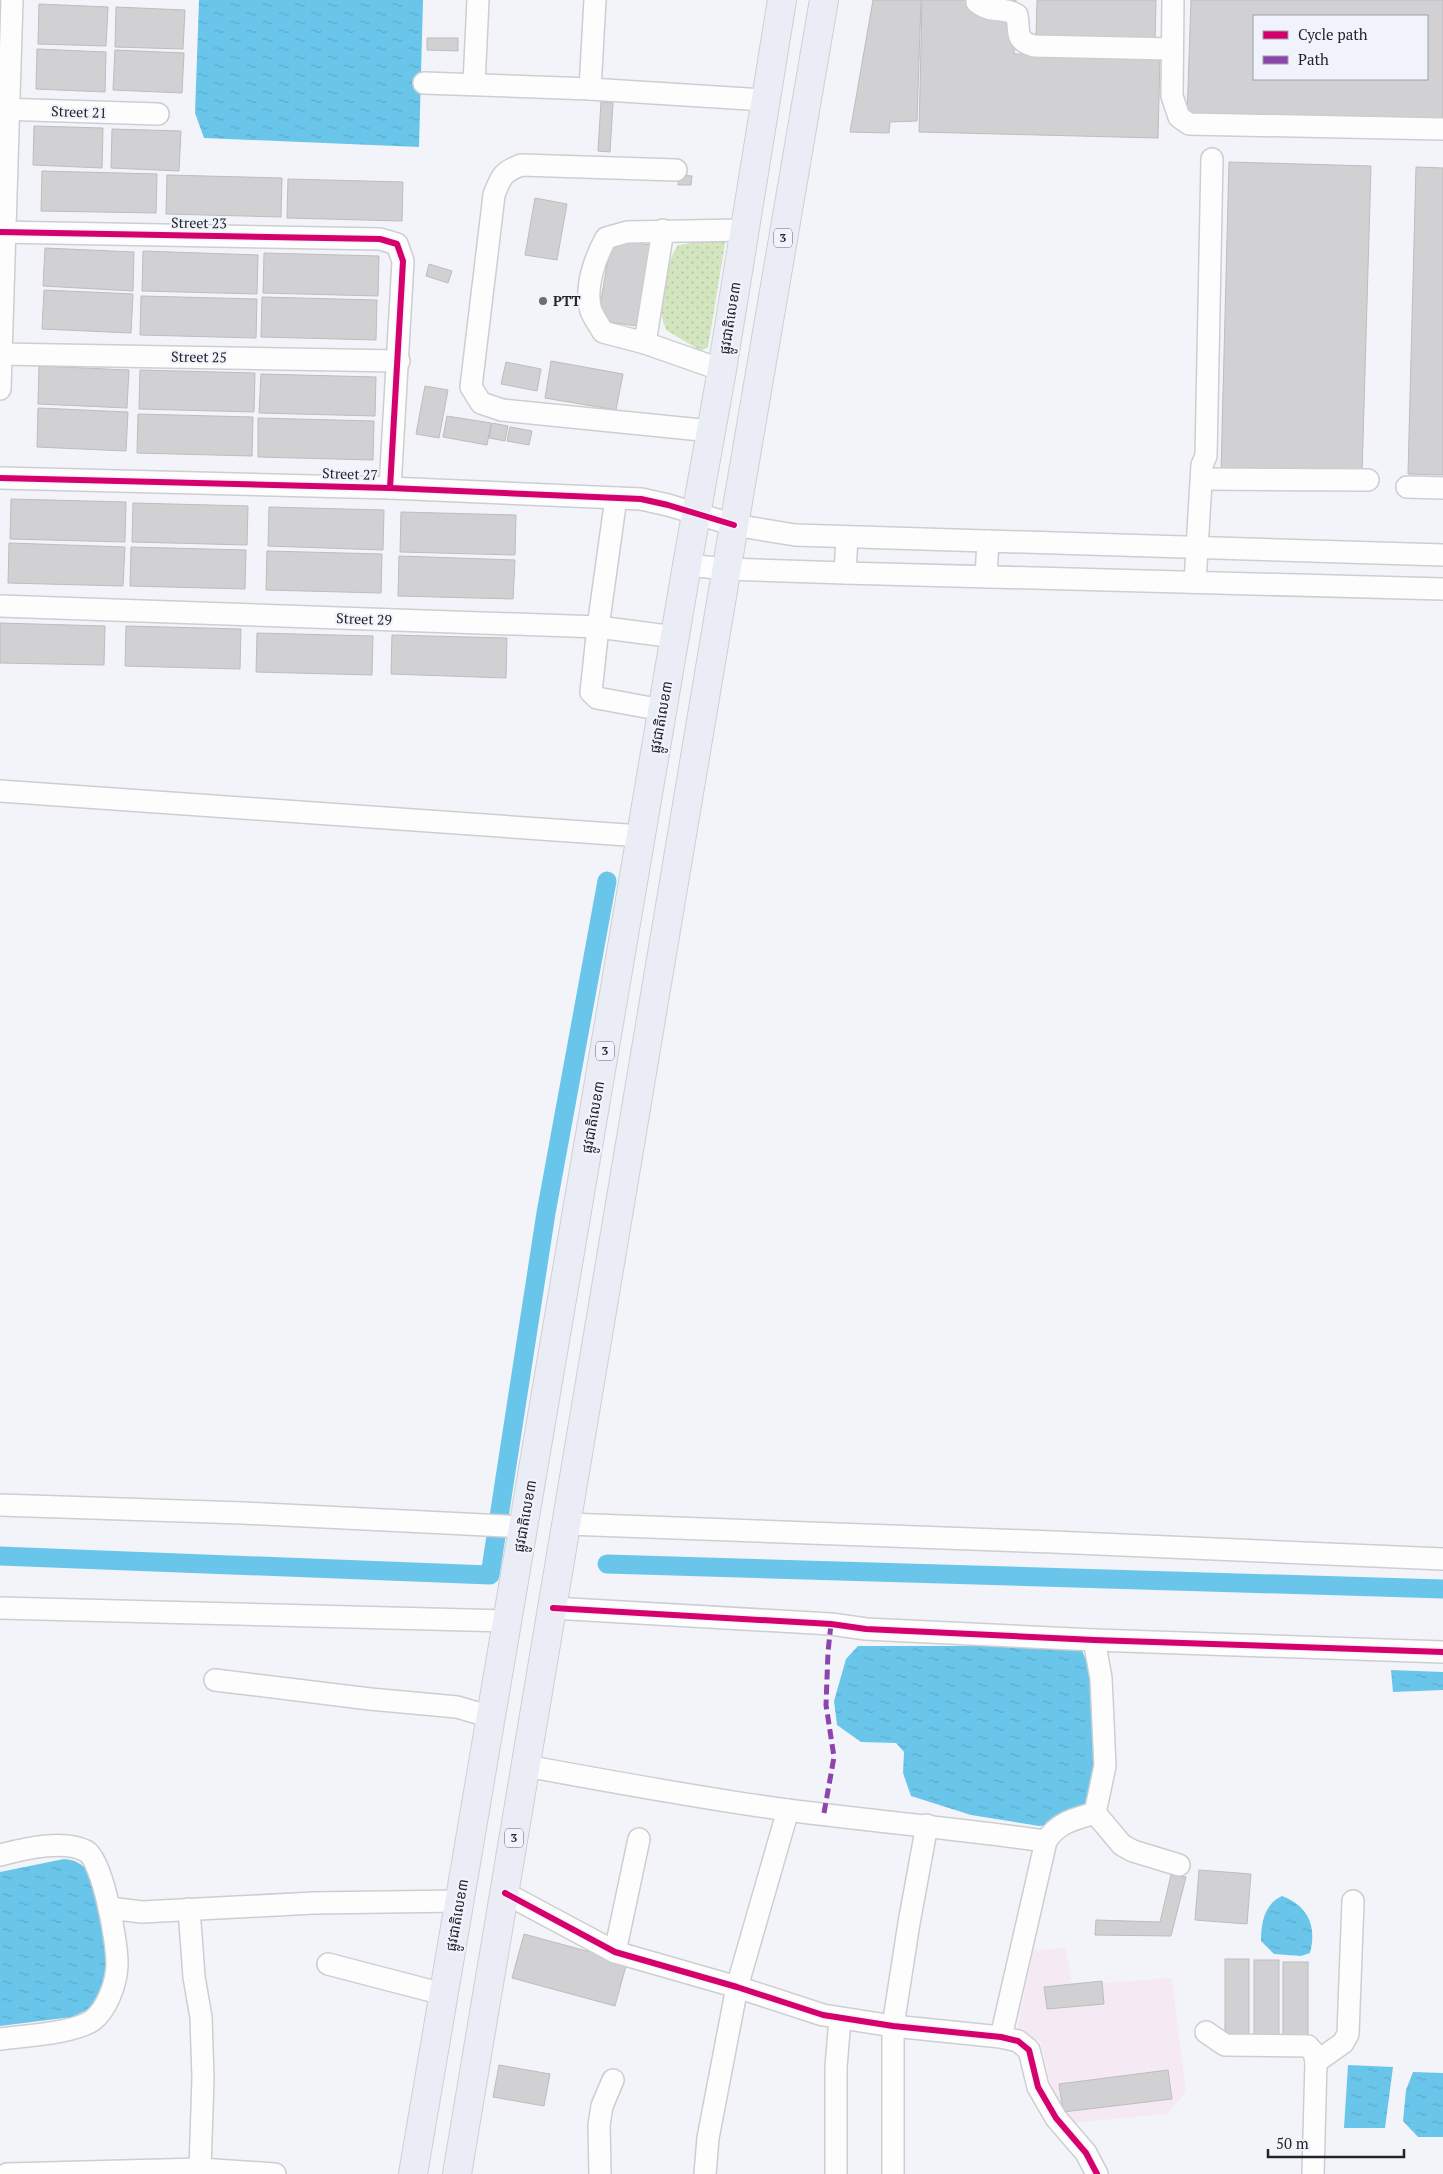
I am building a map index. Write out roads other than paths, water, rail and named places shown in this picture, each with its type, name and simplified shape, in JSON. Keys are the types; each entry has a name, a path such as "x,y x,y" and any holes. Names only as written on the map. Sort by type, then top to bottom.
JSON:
{"highway":[{"name":"ផ្លូវជាតិលេខ៣","path":"413,2174 662,710 722,370 782,0"},
{"name":"3","path":"457,2174 824,0"}],"street":[{"path":"0,389 4,109 12,0"},
{"path":"474,84 478,0"},
{"path":"590,89 595,0"},
{"path":"977,0 985,9 1012,11 1017,15 1019,37 1024,43 1034,46 1172,49"},
{"path":"1173,0 1172,96 1179,117 1189,124 1443,129"},
{"path":"424,83 590,89 765,100"},
{"name":"Street 21","path":"4,109 158,114"},
{"path":"1195,582 1202,465 1206,456 1212,159"},
{"path":"676,170 521,165 506,171 499,179 494,194 471,387 481,404 502,410 711,431"},
{"path":"645,343 663,230"},
{"path":"722,370 645,343 603,332 591,310 590,286 596,256 606,238 627,232 744,230"},
{"name":"Street 23","path":"3,232 380,239 397,244 403,261 399,361"},
{"name":"Street 25","path":"1,354 399,361"},
{"path":"390,488 399,361"},
{"name":"Street 27","path":"0,478 390,488 641,499 734,525 795,535 1443,555"},
{"path":"1202,479 1368,480"},
{"path":"1408,487 1443,488"},
{"path":"616,498 591,692 597,698 662,710"},
{"path":"845,573 848,537"},
{"path":"986,577 988,541"},
{"path":"1386,587 1387,553"},
{"path":"687,565 727,569 845,573 1443,589"},
{"name":"Street 29","path":"0,606 598,627 675,636"},
{"path":"0,791 641,836"},
{"path":"0,1505 243,1513 522,1532"},
{"path":"566,1532 1053,1542 1443,1559"},
{"path":"554,1604 831,1624 866,1630 1443,1652"},
{"path":"0,1608 509,1611"},
{"path":"1094,1640 1101,1678 1106,1766 1095,1813"},
{"path":"215,1680 370,1699 457,1707 491,1717"},
{"path":"526,1766 658,1791 788,1810 927,1825 1046,1841"},
{"path":"705,2174 708,2138 737,1987 788,1810"},
{"path":"1001,2037 1046,1841 1052,1831 1064,1823 1095,1813"},
{"path":"1095,1813 1122,1844 1132,1851 1179,1865"},
{"path":"893,2174 893,2026 927,1825"},
{"path":"615,1952 639,1839"},
{"path":"0,1855 26,1848 61,1845 88,1851 95,1859 109,1908 117,1967 115,1982 102,2012 92,2021 78,2028 0,2039"},
{"path":"505,1893 615,1952 840,2019 1001,2037 1018,2041 1029,2050 1038,2087 1056,2118 1086,2154 1097,2174"},
{"path":"109,1908 142,1912 314,1903 460,1900"},
{"path":"1316,2062 1343,2043 1348,2034 1353,1901"},
{"path":"189,1909 194,1977 201,2017 203,2078 200,2169"},
{"path":"328,1964 444,1994"},
{"path":"836,2174 836,2066 840,2019"},
{"path":"1206,2032 1225,2045 1308,2046 1314,2052 1316,2062 1313,2174"},
{"path":"600,2174 598,2125 602,2106 614,2080"},
{"path":"7,2174 200,2169 275,2174"}],"water":[{"path":"199,0 423,0 419,147 204,138 195,113"},
{"path":"858,1646 1080,1646 1089,1667 1094,1719 1097,1767 1091,1806 1048,1825 1039,1826 971,1815 911,1796 903,1773 904,1752 896,1743 861,1742 837,1725 834,1701 846,1659"},
{"path":"1391,1670 1443,1672 1443,1690 1393,1692"},
{"path":"64,1859 78,1863 89,1873 111,1955 99,1998 87,2010 72,2017 0,2026 0,1872"},
{"path":"1282,1896 1298,1905 1308,1918 1312,1934 1310,1953 1301,1956 1274,1954 1261,1941 1263,1921 1267,1909"},
{"path":"1348,2065 1393,2067 1385,2128 1344,2128"},
{"path":"1413,2072 1443,2073 1443,2137 1418,2137 1403,2121 1406,2090"}],"waterway":[{"path":"0,1556 490,1575 546,1213 607,881"},
{"path":"607,1564 1443,1589"}],"place":[{"name":"PTT","path":"543,301"}]}
